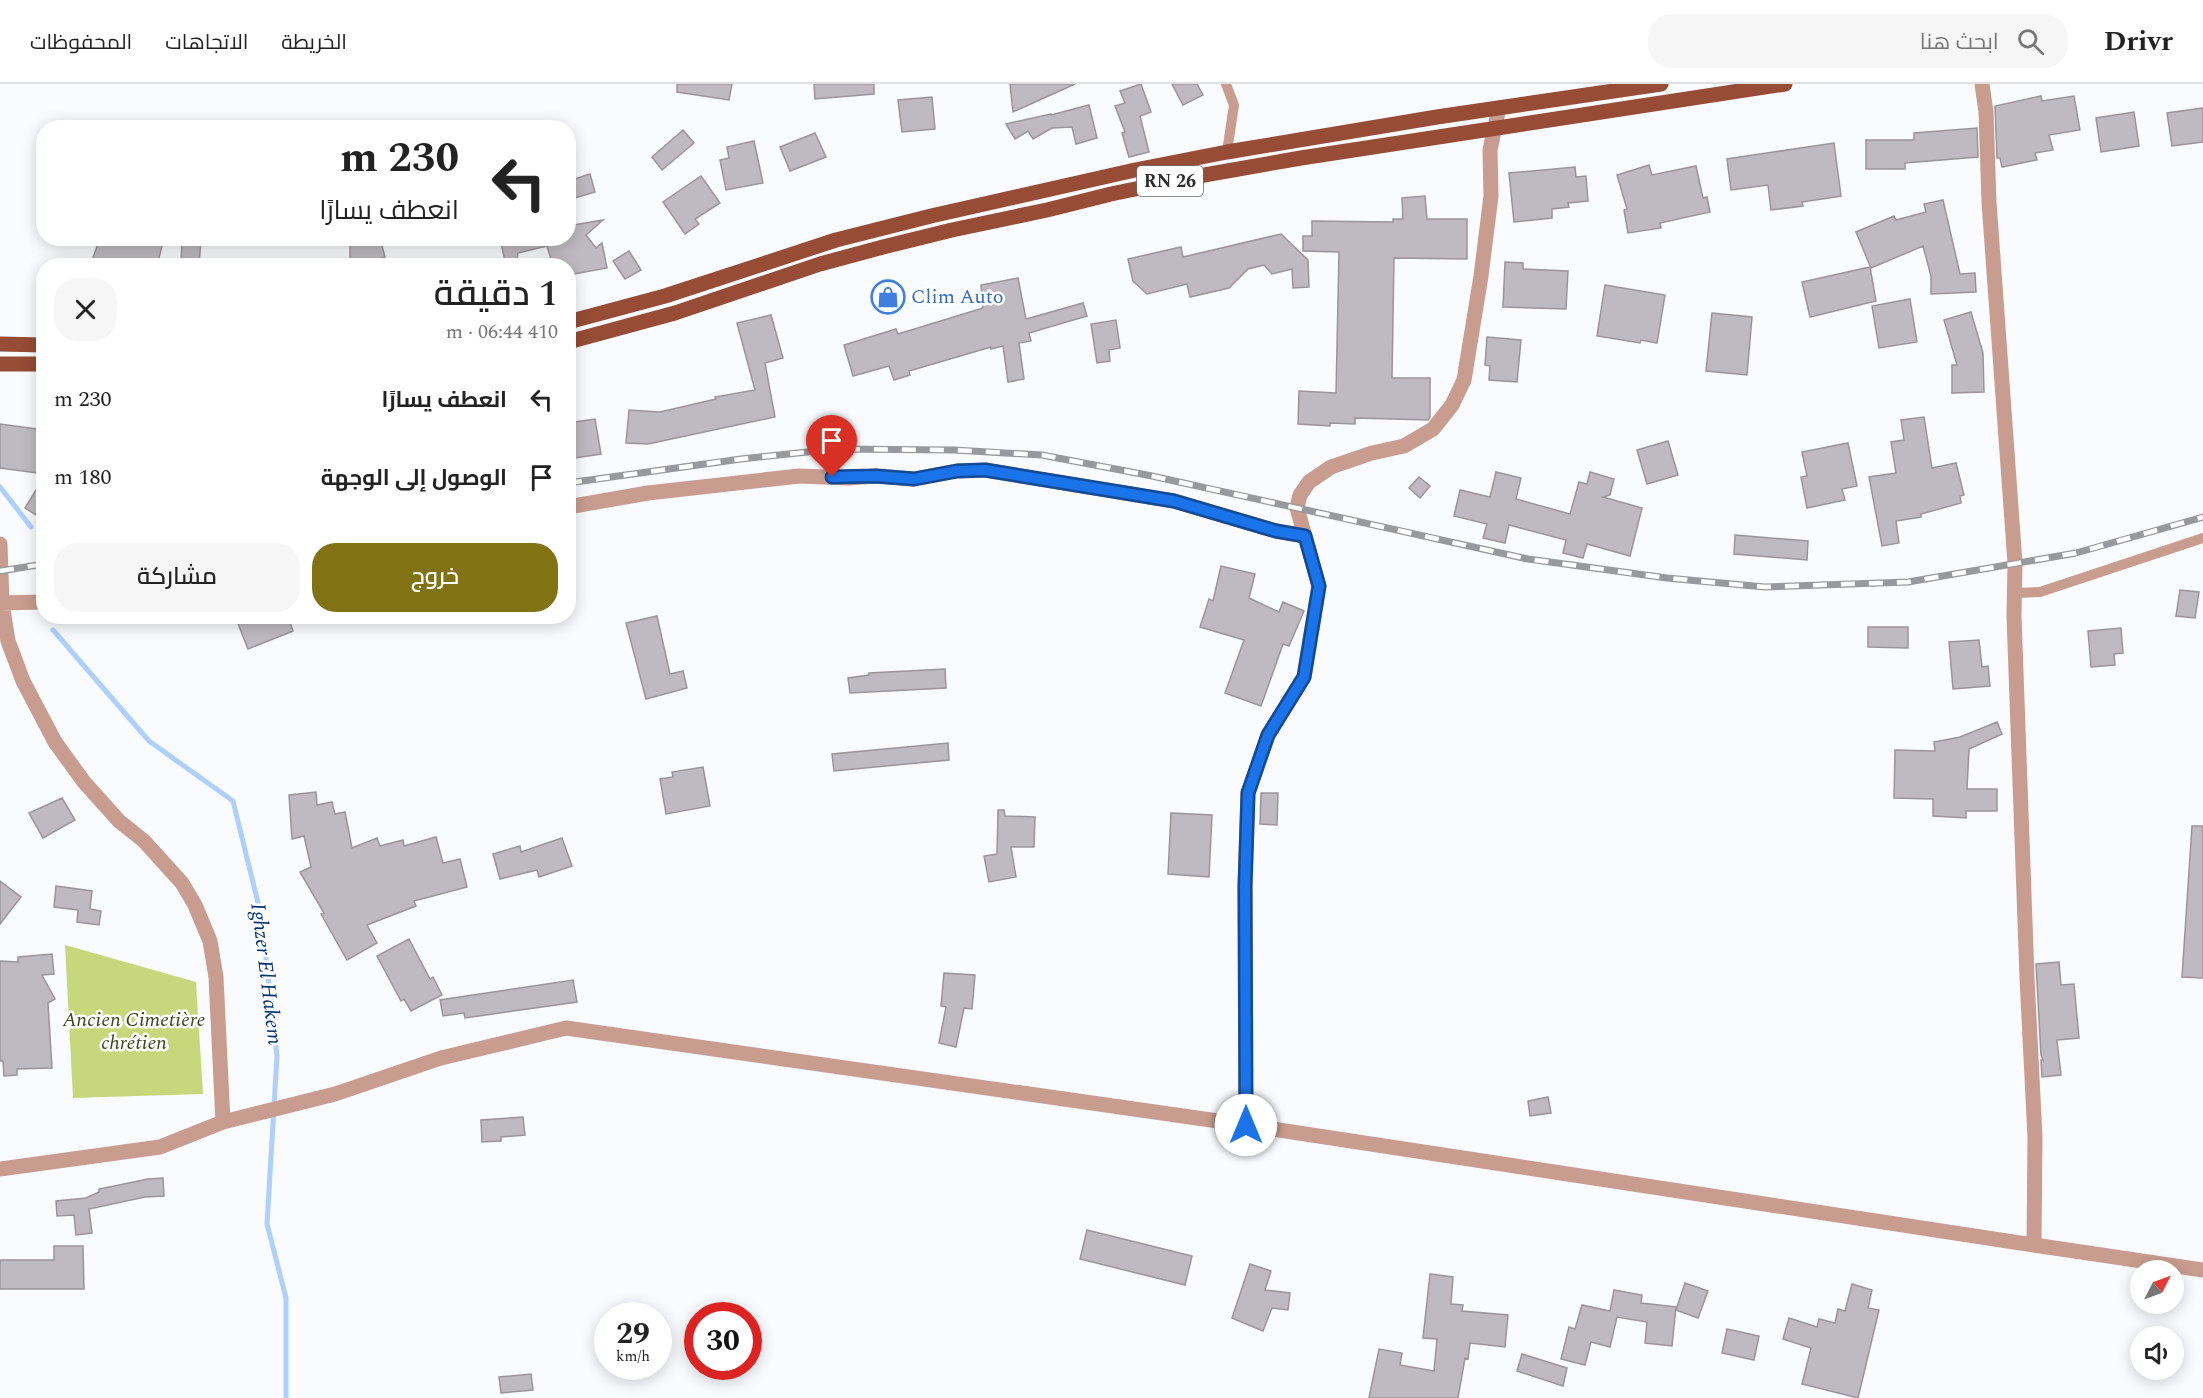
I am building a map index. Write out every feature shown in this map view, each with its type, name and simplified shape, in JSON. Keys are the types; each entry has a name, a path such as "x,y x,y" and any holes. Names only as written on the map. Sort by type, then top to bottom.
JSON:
{"main road":[{"name":"RN 26","path":"576,340 675,313 820,264 952,230 1111,194 1193,177 1785,84"},
{"name":"RN 26","path":"576,320 665,296 836,240 1136,170 1227,152 1653,85"},
{"path":"0,344 36,345"},
{"path":"0,364 36,364"}],"street":[{"path":"1982,84 1986,112 1989,202 2015,563 2026,978 2035,1137 2034,1245"},
{"path":"1246,1125 1245,886 1248,793 1268,735 1304,677 1319,586 1297,508 1300,495 1309,482 1331,466 1404,446 1434,429 1452,405 1464,380 1486,243 1491,196 1490,150 1499,108"},
{"path":"576,506 648,493 799,476 849,478 876,476 914,479 957,471 985,470 1174,501 1276,531 1305,536"},
{"path":"0,544 1,603 8,641 23,681 55,742 84,782 119,820 144,841 182,883 195,905 210,941 216,977 223,1122"},
{"path":"1,603 36,602"},
{"path":"0,1169 160,1147 223,1122 335,1094 441,1058 566,1028 1246,1125 2203,1270"}],"lane":[{"path":"1226,84 1234,105 1227,152"},
{"path":"2014,592 2040,592 2203,538"}],"green space":[{"name":"Ancien Cimetière chrétien","path":"65,945 196,982 203,1094 73,1098"}],"building":[{"path":"677,84 732,84 729,100 677,92"},
{"path":"814,84 874,84 874,94 815,99"},
{"path":"1010,84 1075,84 1013,112"},
{"path":"1141,84 1151,112 1140,116 1149,152 1129,157 1122,133 1125,132 1115,106 1125,103 1120,91"},
{"path":"1172,84 1197,84 1203,95 1183,105"},
{"path":"2041,96 2042,101 2074,96 2080,130 2049,135 2053,150 2035,153 2037,160 2002,167 2000,158 1997,158 1995,106"},
{"path":"932,97 935,129 902,132 898,100"},
{"path":"1089,105 1097,138 1076,144 1072,127 1052,128 1033,139 1028,131 1015,139 1006,124 1051,115"},
{"path":"2203,108 2203,142 2172,146 2167,113"},
{"path":"2134,112 2139,146 2101,152 2096,118"},
{"path":"1977,128 1978,157 1905,163 1905,169 1866,169 1866,140 1914,140 1914,133"},
{"path":"683,130 694,143 662,170 652,157"},
{"path":"815,133 826,157 790,171 780,147"},
{"path":"754,141 763,183 726,190 720,160 729,158 727,147"},
{"path":"1834,143 1841,196 1802,202 1803,206 1771,210 1768,185 1731,190 1727,159"},
{"path":"1649,165 1652,175 1696,166 1703,198 1707,197 1710,212 1660,223 1661,228 1628,233 1624,210 1627,209 1617,175"},
{"path":"1575,167 1576,177 1586,176 1588,201 1568,203 1569,207 1552,209 1552,218 1514,222 1509,173"},
{"path":"590,174 595,192 576,198 576,178"},
{"path":"701,176 720,203 695,219 699,224 685,234 663,202"},
{"path":"1425,196 1427,219 1467,219 1467,259 1394,258 1392,378 1430,378 1430,417 1428,420 1355,418 1355,424 1330,423 1330,426 1298,424 1299,391 1336,393 1339,252 1303,251 1303,236 1312,236 1312,221 1393,222 1393,219 1403,219 1402,198"},
{"path":"1943,200 1960,274 1975,273 1976,292 1931,294 1931,276 1923,246 1871,268 1856,232 1894,216 1896,220 1926,212 1924,204"},
{"path":"603,220 586,235 596,248 602,243 607,268 576,274 576,258 551,258 547,246 576,246 576,225"},
{"path":"1281,234 1308,260 1309,287 1293,288 1292,269 1272,274 1264,265 1248,269 1229,288 1190,297 1187,284 1147,294 1133,281 1128,259 1181,247 1183,257"},
{"path":"97,246 162,246 159,258 93,258"},
{"path":"182,246 200,246 200,258 181,258"},
{"path":"350,246 382,246 385,257 382,258 350,258"},
{"path":"502,246 547,246 518,253 517,258 504,258"},
{"path":"629,251 641,270 625,279 613,261"},
{"path":"1505,262 1523,263 1523,269 1568,271 1566,309 1503,307"},
{"path":"1870,267 1876,301 1810,317 1802,282"},
{"path":"1018,278 1026,319 1083,303 1087,316 1029,333 1031,341 1019,343 1024,379 1008,382 1003,346 991,349 991,347 909,371 910,375 894,380 889,366 853,376 844,345 896,329 898,334 983,308 981,285"},
{"path":"1605,285 1665,295 1657,343 1641,340 1640,343 1597,336"},
{"path":"1910,299 1917,342 1879,348 1872,306"},
{"path":"1971,312 1983,353 1984,392 1952,393 1952,365 1957,365 1944,320"},
{"path":"1712,313 1752,317 1747,375 1706,371"},
{"path":"771,315 783,358 765,363 775,417 648,444 626,443 629,410 660,412 716,399 715,397 755,390 737,323"},
{"path":"1116,320 1120,348 1109,350 1110,361 1097,363 1091,324"},
{"path":"1487,337 1521,340 1517,382 1489,380 1490,366 1485,365"},
{"path":"1924,417 1932,468 1956,463 1964,495 1960,496 1961,503 1921,514 1921,517 1896,521 1899,543 1882,546 1869,477 1896,473 1891,442 1904,440 1901,420"},
{"path":"595,419 601,454 576,458 576,422"},
{"path":"0,424 36,429 36,473 0,468"},
{"path":"1668,441 1678,475 1647,484 1637,450"},
{"path":"1848,443 1857,486 1842,489 1845,500 1807,508 1801,477 1807,476 1802,452"},
{"path":"1496,472 1521,478 1516,499 1570,514 1579,482 1587,484 1590,472 1614,479 1610,495 1603,497 1642,508 1630,556 1587,544 1583,558 1563,553 1566,540 1509,525 1505,543 1483,538 1487,524 1454,516 1460,490 1490,497"},
{"path":"1419,477 1430,486 1420,498 1409,488"},
{"path":"36,490 36,515 25,508"},
{"path":"1735,535 1808,541 1807,560 1734,554"},
{"path":"1221,566 1255,574 1249,598 1279,612 1283,602 1304,611 1289,646 1283,644 1261,706 1225,693 1244,640 1200,627 1209,599 1213,601"},
{"path":"2180,590 2199,592 2195,618 2176,616"},
{"path":"657,616 670,674 683,671 687,688 646,699 626,623"},
{"path":"238,624 291,624 293,631 248,649"},
{"path":"1868,627 1908,627 1908,648 1868,647"},
{"path":"2121,628 2123,653 2114,654 2115,665 2091,667 2088,631"},
{"path":"1979,640 1982,667 1988,666 1990,686 1953,689 1949,642"},
{"path":"945,669 946,688 850,693 848,678 869,675 869,673"},
{"path":"1997,722 2002,734 1969,749 1967,789 1997,789 1997,811 1966,811 1966,818 1933,816 1933,799 1894,798 1895,750 1935,751 1934,742 1960,737"},
{"path":"948,743 949,760 834,771 832,754"},
{"path":"703,767 710,806 666,814 660,779 673,777 672,772"},
{"path":"316,792 317,805 332,802 335,814 345,812 352,848 377,838 380,846 403,840 404,846 436,837 443,863 460,859 467,887 414,901 416,906 367,925 377,943 347,960 321,914 324,913 300,872 311,867 304,836 292,839 289,795"},
{"path":"1261,793 1278,793 1277,825 1260,824"},
{"path":"62,798 75,820 43,838 29,813"},
{"path":"998,810 1004,810 1005,816 1035,817 1034,847 1011,847 1016,877 989,882 984,856 997,854"},
{"path":"1171,813 1212,815 1209,877 1168,874"},
{"path":"2192,826 2203,826 2203,978 2182,977"},
{"path":"562,838 572,866 539,877 537,870 500,879 493,854 520,846 521,852"},
{"path":"0,881 21,897 0,924"},
{"path":"56,886 92,891 90,909 101,911 99,925 77,922 78,910 54,907"},
{"path":"409,939 430,979 433,977 442,995 411,1011 404,999 401,1001 377,956"},
{"path":"52,954 54,974 42,975 55,999 48,1003 52,1068 17,1069 17,1075 4,1076 3,1061 0,1061 0,961 18,962 18,957"},
{"path":"2059,962 2061,985 2074,984 2079,1038 2057,1040 2061,1075 2042,1077 2041,1060 2043,1060 2036,964"},
{"path":"944,973 975,975 972,1009 964,1008 956,1047 939,1043 946,1007 941,1006"},
{"path":"573,980 577,1002 465,1018 464,1013 443,1016 440,1000"},
{"path":"1548,1097 1551,1113 1530,1116 1528,1101"},
{"path":"523,1117 525,1135 501,1137 501,1141 482,1142 481,1120"},
{"path":"163,1178 164,1196 145,1197 89,1209 92,1233 76,1235 74,1215 57,1216 56,1201 86,1198 99,1192 99,1189"},
{"path":"1087,1230 1192,1256 1185,1285 1080,1259"},
{"path":"54,1246 83,1246 84,1289 0,1289 0,1260 54,1260"},
{"path":"1250,1264 1271,1271 1265,1290 1290,1293 1288,1310 1272,1308 1263,1331 1232,1318"},
{"path":"1430,1274 1453,1277 1451,1304 1463,1305 1462,1311 1508,1315 1505,1347 1470,1343 1458,1398 1369,1398 1379,1349 1402,1353 1400,1365 1434,1371 1437,1339 1423,1338"},
{"path":"1685,1283 1708,1291 1698,1318 1676,1310"},
{"path":"1852,1284 1872,1290 1868,1308 1879,1310 1858,1398 1802,1384 1811,1348 1783,1339 1789,1318 1817,1327 1819,1319 1835,1323 1838,1309 1845,1311"},
{"path":"1614,1290 1642,1295 1641,1303 1676,1307 1672,1346 1645,1343 1647,1322 1617,1317 1610,1347 1591,1342 1585,1365 1561,1359 1569,1327 1575,1329 1582,1305 1610,1311"},
{"path":"1727,1329 1759,1336 1754,1360 1722,1353"},
{"path":"1522,1354 1567,1368 1563,1386 1517,1371"},
{"path":"531,1374 533,1390 501,1393 499,1377"}],"waterway":[{"name":"Ighzer El Hakem","path":"0,487 31,527"},
{"name":"Ighzer El Hakem","path":"53,630 149,741 233,801 261,915 277,1056 267,1224 286,1298 286,1398"}],"railway":[{"path":"576,482 741,459 836,449 954,450 1042,455 1152,476 1528,559 1667,578 1765,587 1908,582 2076,553 2203,517"},
{"path":"0,571 36,565"}],"place":[{"name":"Clim Auto","path":"888,297"}],"route":[{"path":"832,477 876,476 914,479 957,471 985,470 1174,501 1276,531 1305,536 1319,586 1304,677 1268,735 1248,793 1245,886 1246,1125"}]}
